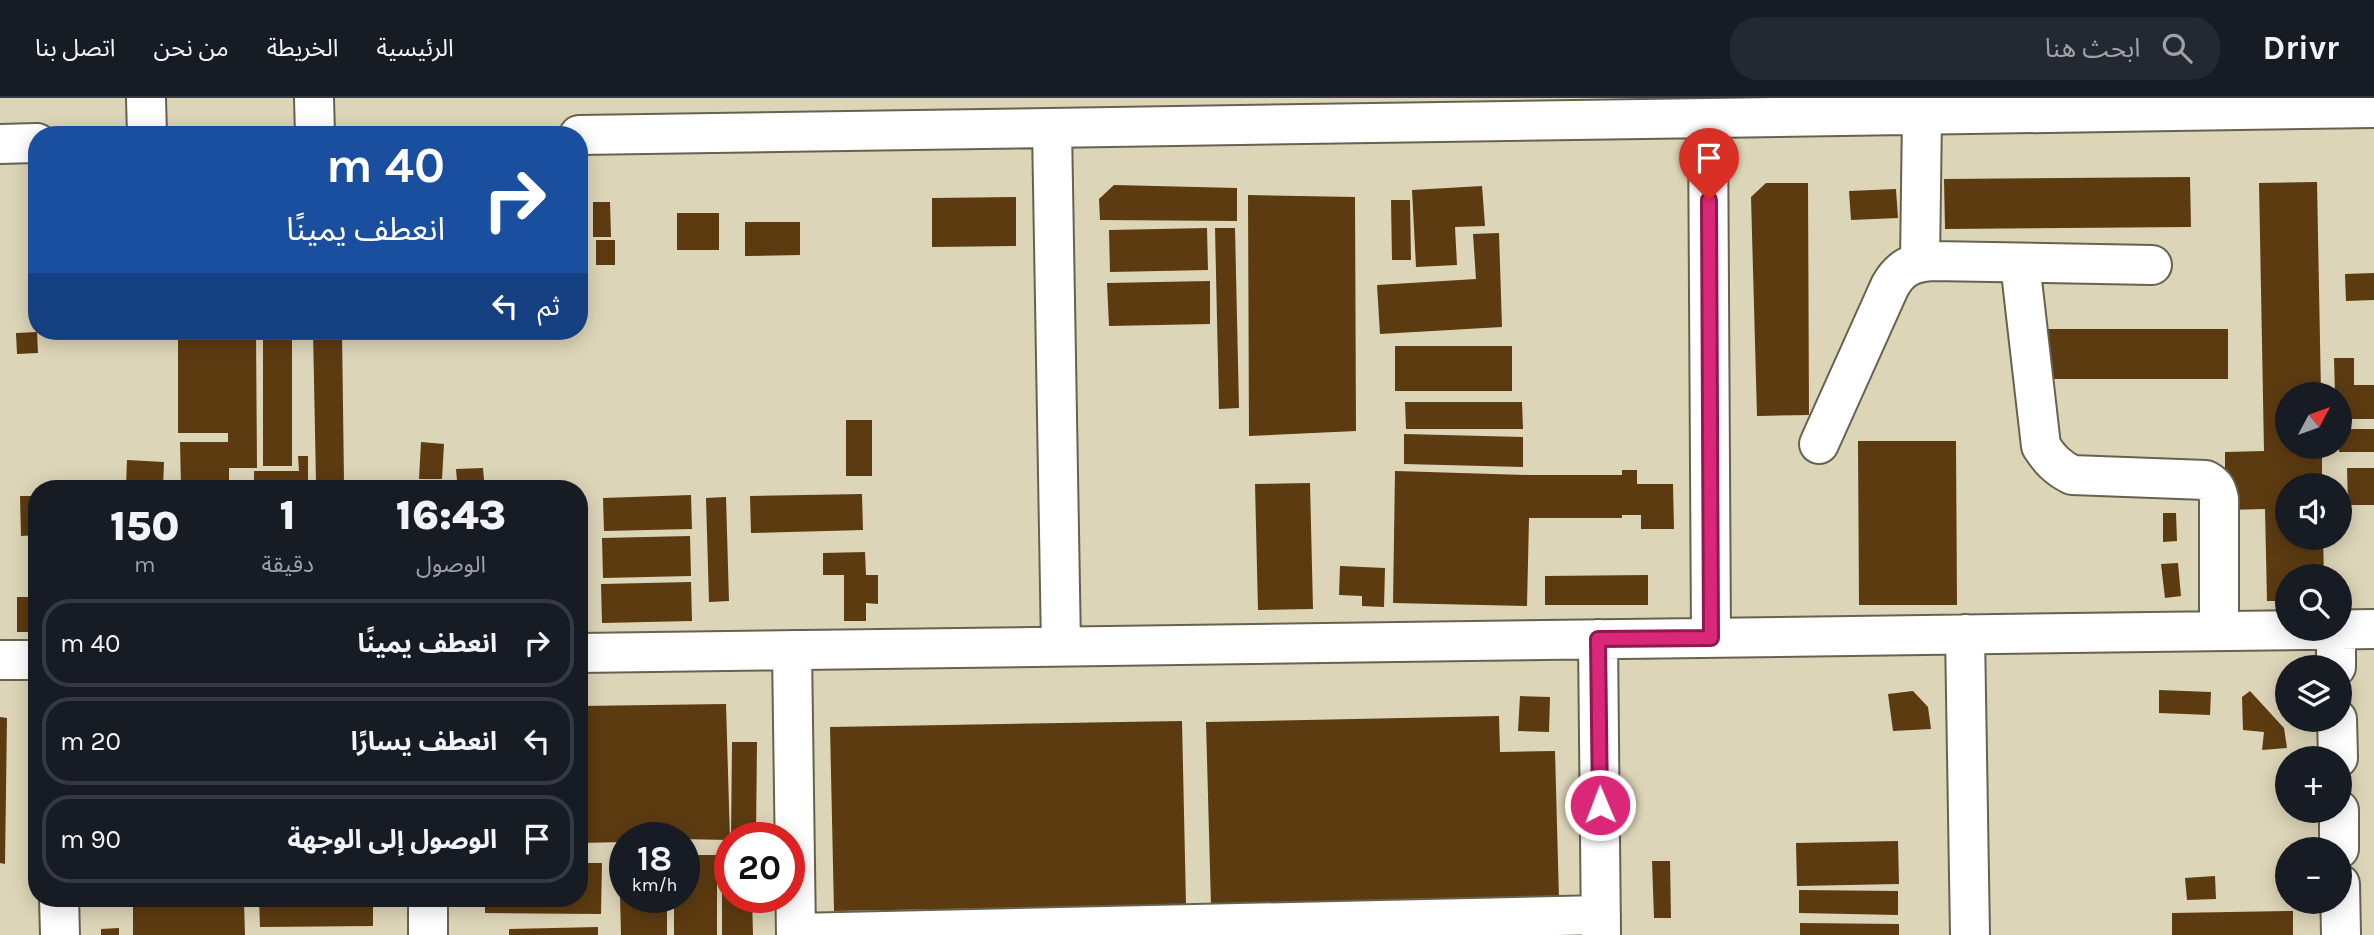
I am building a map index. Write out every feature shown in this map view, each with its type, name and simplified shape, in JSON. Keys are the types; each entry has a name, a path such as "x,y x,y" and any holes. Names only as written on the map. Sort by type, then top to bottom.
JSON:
{"lane":[{"path":"146,98 147,126"},
{"path":"314,98 315,126"},
{"path":"588,135 1052,128 1197,112 1708,118 2374,108"},
{"path":"1920,261 1922,115"},
{"path":"1708,118 1711,638"},
{"path":"1052,128 1061,646"},
{"path":"0,144 28,143"},
{"path":"1819,444 1890,286 1897,274 1907,265 1920,261 2152,265"},
{"path":"2020,262 2041,446 2054,464 2072,475 2206,480 2213,484 2219,499 2219,631"},
{"path":"588,653 2219,631 2336,648 2374,629"},
{"path":"1965,634 1970,935"},
{"path":"792,650 796,934 1601,925 1598,639"},
{"path":"0,660 28,660"},
{"path":"59,907 60,935"},
{"path":"428,907 428,935"},
{"path":"2341,914 2341,935"}],"shaded area":[{"path":"0,98 2374,98 2374,935 0,935"}],"building":[{"path":"2190,177 2191,227 1945,229 1944,179"},
{"path":"2317,182 2321,382 2275,382 2275,459 2322,459 2322,473 2275,473 2275,550 2323,550 2324,564 2275,564 2275,601 2267,601 2265,509 2225,510 2225,452 2264,451 2259,183"},
{"path":"1766,183 1808,183 1809,415 1757,416 1751,197"},
{"path":"1114,185 1237,188 1237,221 1100,220 1099,199"},
{"path":"1482,186 1485,226 1455,227 1457,265 1416,267 1412,190"},
{"path":"1896,189 1898,218 1851,220 1849,191"},
{"path":"1248,195 1355,197 1356,431 1249,436"},
{"path":"1016,197 1016,246 932,247 932,198"},
{"path":"1391,200 1410,200 1411,260 1392,260"},
{"path":"593,202 610,202 611,237 593,237"},
{"path":"677,213 719,213 719,250 677,250"},
{"path":"745,222 800,222 800,255 745,256"},
{"path":"1207,228 1208,270 1110,272 1109,230"},
{"path":"1215,228 1235,228 1239,408 1219,409"},
{"path":"1499,233 1502,327 1380,334 1377,285 1476,279 1473,234"},
{"path":"596,240 615,240 615,265 596,265"},
{"path":"2374,273 2374,300 2346,301 2345,274"},
{"path":"1210,281 1210,324 1109,326 1107,283"},
{"path":"2041,329 2228,329 2228,379 2041,379"},
{"path":"28,332 28,340 37,340 38,353 17,354 16,333"},
{"path":"178,340 256,340 257,468 229,468 229,480 181,480 180,442 228,442 228,433 178,433"},
{"path":"263,340 292,340 292,466 263,466"},
{"path":"313,340 342,340 344,480 316,480"},
{"path":"1395,346 1512,346 1512,391 1395,391"},
{"path":"2334,358 2354,358 2354,385 2374,385 2374,419 2352,419 2352,382 2335,382"},
{"path":"1405,402 1522,402 1523,429 1406,429"},
{"path":"846,420 872,420 872,476 846,476"},
{"path":"2352,429 2374,429 2374,452 2352,452"},
{"path":"1404,434 1523,437 1523,467 1404,464"},
{"path":"1858,441 1956,441 1957,605 1859,605"},
{"path":"421,442 444,444 442,479 419,479"},
{"path":"298,456 308,456 308,480 254,480 254,471 299,471"},
{"path":"127,460 164,462 163,480 126,480"},
{"path":"483,468 484,480 457,480 456,469"},
{"path":"2347,468 2374,468 2374,505 2352,505 2352,473 2347,473"},
{"path":"1622,470 1637,470 1637,484 1673,484 1674,529 1641,529 1641,515 1622,515 1622,518 1529,518 1527,606 1393,603 1395,471 1622,475"},
{"path":"1310,483 1313,609 1258,610 1255,484"},
{"path":"862,494 863,530 751,533 750,496"},
{"path":"691,495 692,529 604,531 603,498"},
{"path":"20,496 28,496 28,536 21,536"},
{"path":"726,497 729,601 709,602 706,498"},
{"path":"2163,513 2176,513 2177,541 2163,542"},
{"path":"690,536 691,576 603,578 602,538"},
{"path":"865,552 866,575 878,575 878,604 866,603 866,621 844,621 844,575 823,575 823,553"},
{"path":"2178,563 2181,596 2165,598 2161,564"},
{"path":"1340,566 1385,568 1384,607 1362,606 1362,596 1339,595"},
{"path":"1648,575 1648,605 1545,605 1545,576"},
{"path":"691,582 692,621 602,623 601,584"},
{"path":"17,597 28,597 28,632 17,632"},
{"path":"2159,690 2211,692 2210,715 2159,713"},
{"path":"1913,691 1928,707 1931,729 1893,731 1888,694"},
{"path":"2250,691 2275,718 2275,732 2285,732 2287,746 2262,750 2264,732 2243,730 2242,697"},
{"path":"1520,696 1550,697 1549,732 1518,731"},
{"path":"726,704 729,822 714,822 714,840 700,839 700,822 609,822 609,842 588,843 588,706"},
{"path":"1499,716 1500,752 1555,751 1559,899 1211,906 1206,722"},
{"path":"0,717 7,718 5,864 0,863"},
{"path":"1182,721 1186,905 834,911 830,727"},
{"path":"732,742 757,742 756,822 731,822"},
{"path":"1898,841 1899,884 1797,886 1796,843"},
{"path":"700,855 714,855 714,913 717,913 717,935 674,935 674,913 700,913"},
{"path":"1652,861 1670,861 1671,918 1654,918"},
{"path":"588,863 602,863 601,914 485,913 485,907 588,907"},
{"path":"2215,876 2216,899 2187,900 2185,878"},
{"path":"1799,890 1898,891 1898,915 1799,913"},
{"path":"133,907 244,907 245,935 133,935"},
{"path":"259,907 373,907 373,926 260,927"},
{"path":"2275,911 2275,914 2293,914 2293,935 2172,935 2172,913"},
{"path":"620,913 667,913 667,935 621,935"},
{"path":"722,913 752,913 753,935 722,935"},
{"path":"1800,923 1899,924 1899,935 1800,935"},
{"path":"598,927 598,935 509,935 509,929"},
{"path":"119,928 119,935 101,935 101,929"}],"route":[{"path":"1600,805 1598,639 1711,638 1709,200"}]}
